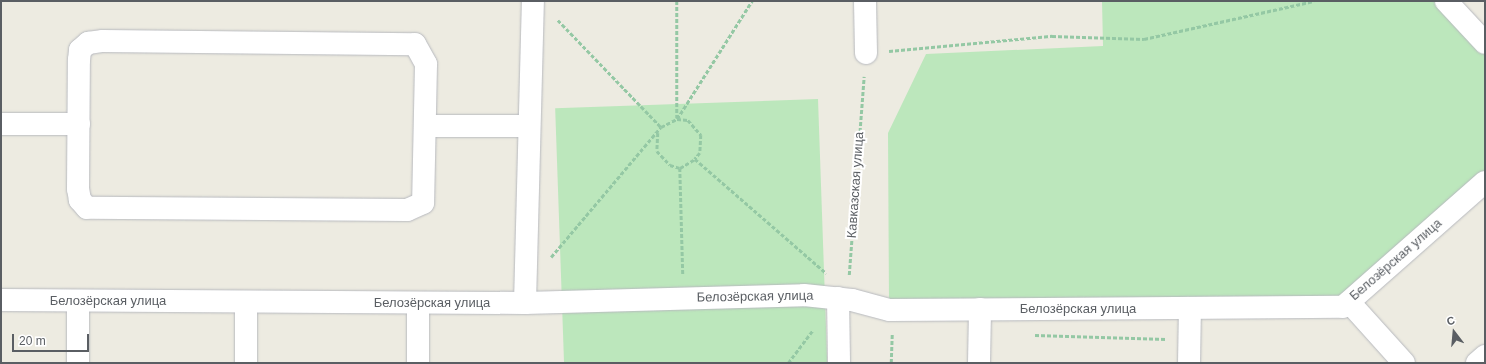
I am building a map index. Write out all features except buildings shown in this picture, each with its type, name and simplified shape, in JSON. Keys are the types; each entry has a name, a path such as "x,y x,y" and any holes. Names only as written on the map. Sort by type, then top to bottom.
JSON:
{"street":[{"path":"525,295 533,1"},
{"path":"865,1 866,53"},
{"path":"1446,1 1485,43"},
{"path":"111,41 415,44 426,64 425,126 423,203 400,210 87,208 80,200 78,189 80,50 88,44 111,41"},
{"path":"1,124 78,124"},
{"path":"425,126 529,126"},
{"name":"Белозёрская улица","path":"1,300 418,303 525,295 683,298 843,295 890,310 1343,307 1484,186"},
{"path":"839,363 843,295"},
{"path":"78,301 78,363"},
{"path":"246,302 246,363"},
{"path":"1349,302 1404,363"},
{"path":"418,303 418,363"},
{"path":"1189,363 1190,308"},
{"path":"979,363 980,309"},
{"path":"1477,363 1485,356"}],"path":[{"path":"677,1 677,119"},
{"path":"525,295 662,127 677,119 752,1"},
{"path":"866,53 1052,36 1144,39 1314,1"},
{"path":"556,18 662,127"},
{"name":"Кавказская улица","path":"843,295 866,53"},
{"path":"662,127 657,151 670,165 680,168 695,159 700,153 701,135 688,120 677,119"},
{"path":"695,159 843,295"},
{"path":"680,168 683,298"},
{"path":"891,363 892,332 899,332"},
{"path":"1029,335 1170,339"}],"green space":[{"path":"1102,1 1438,1 1485,52 1485,178 1351,297 889,305 888,133 926,54 1103,46"},
{"path":"818,99 827,363 564,363 555,108"}]}
